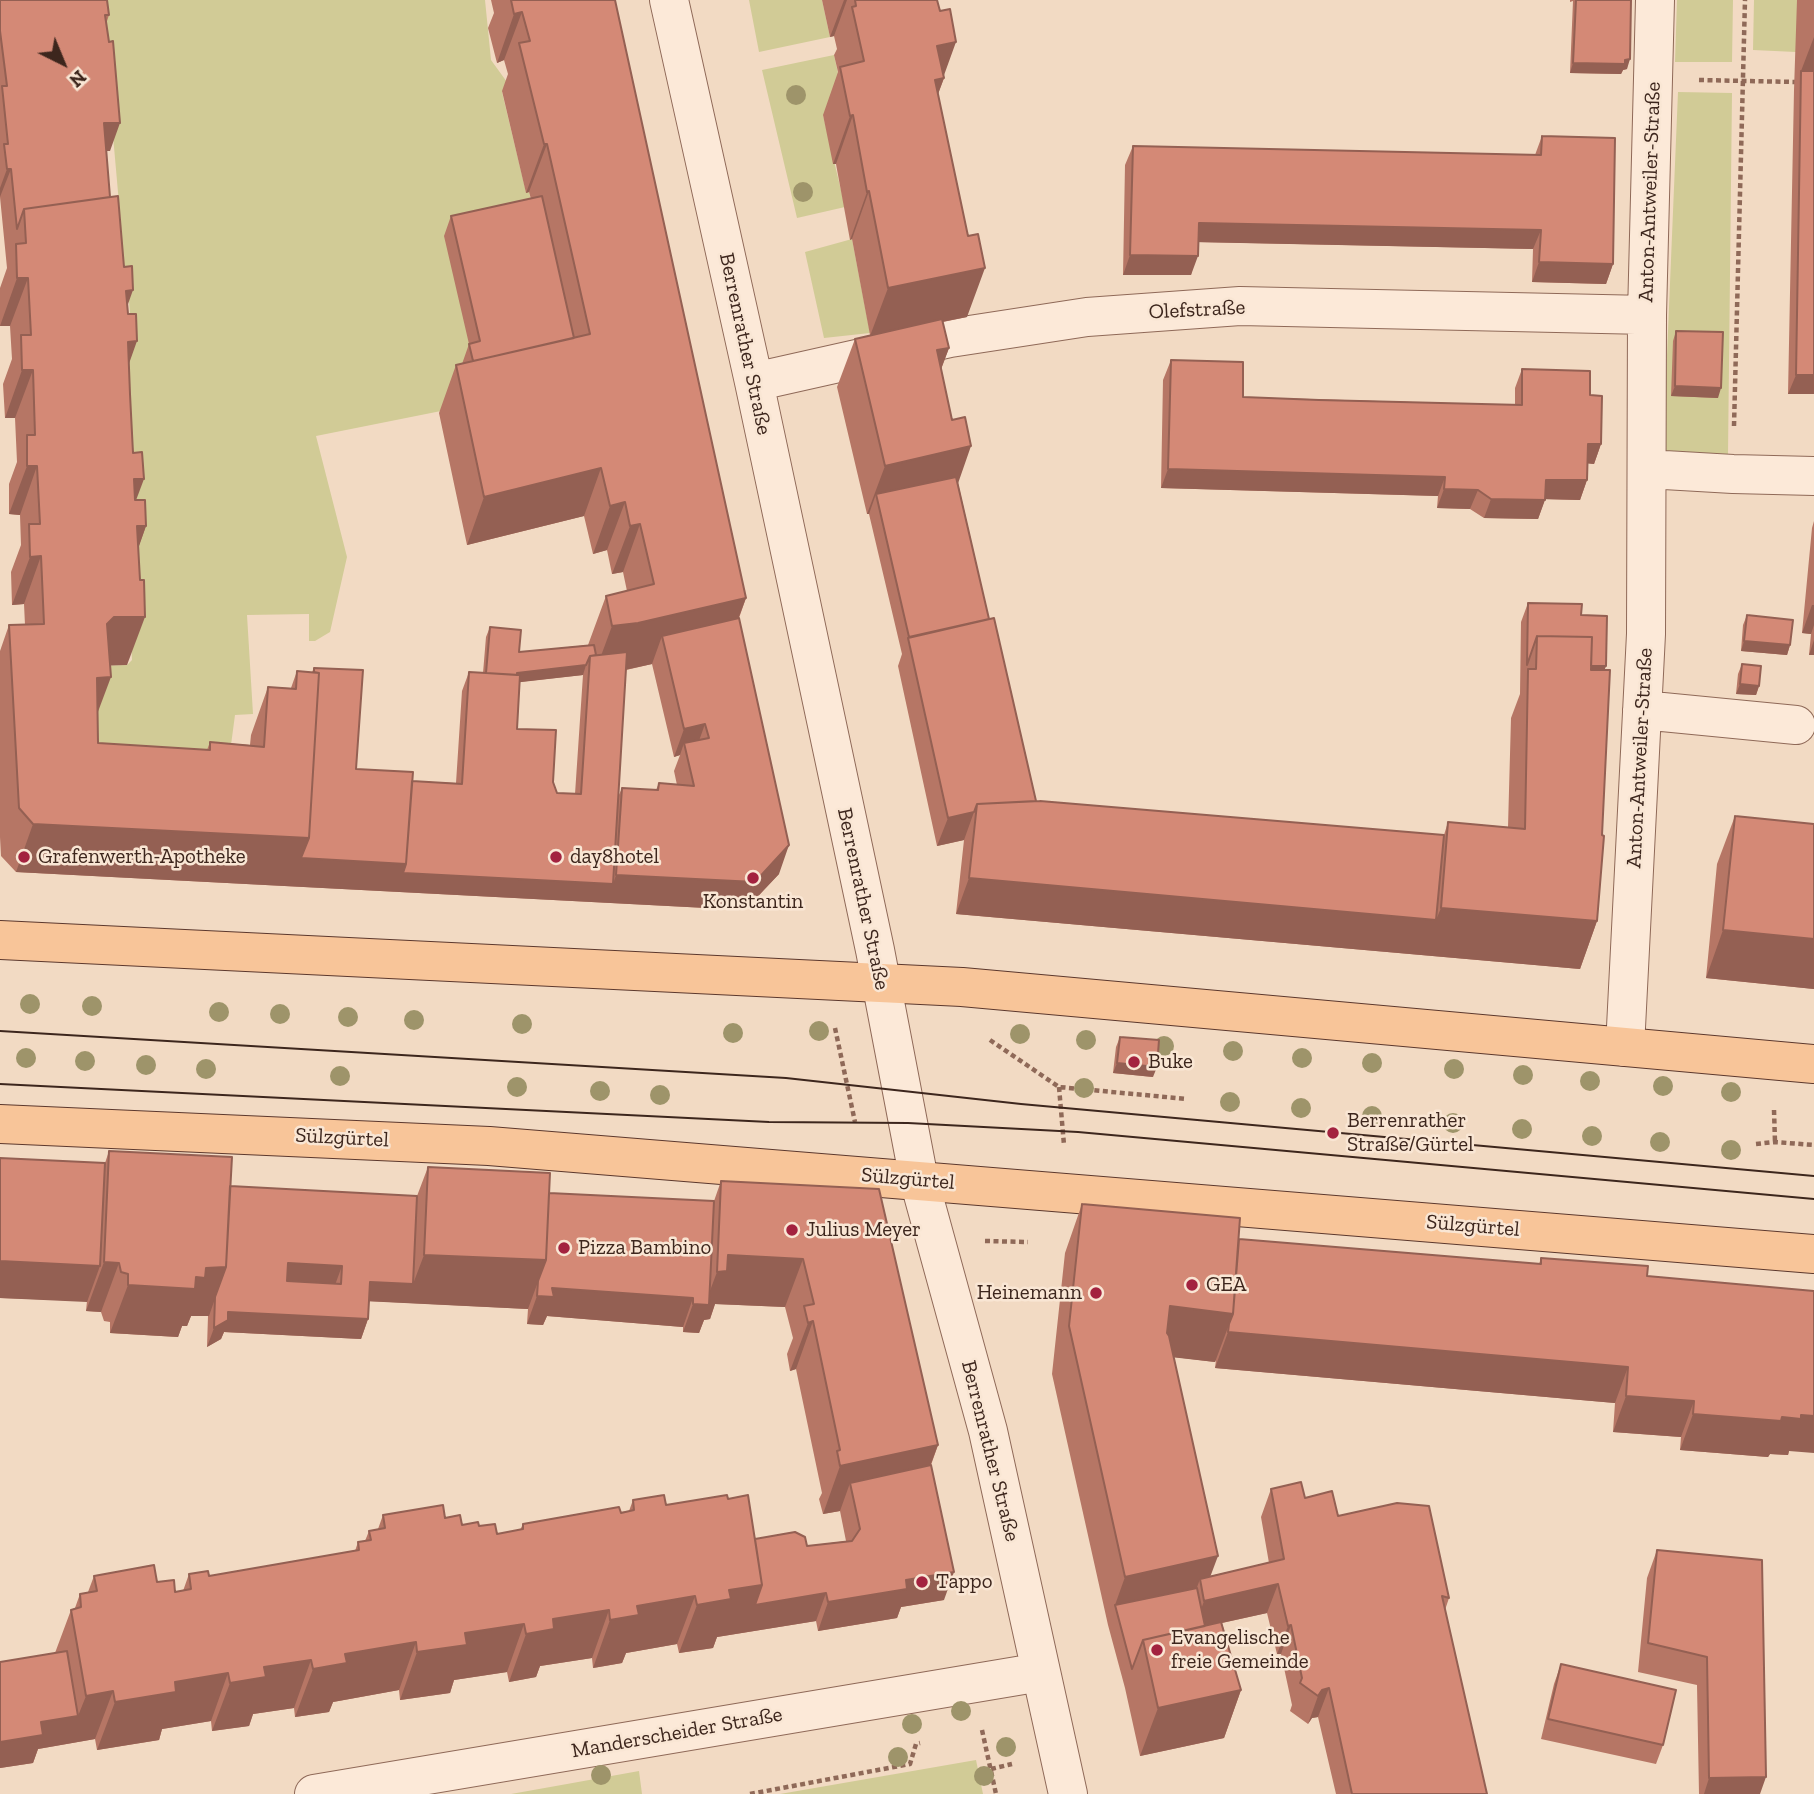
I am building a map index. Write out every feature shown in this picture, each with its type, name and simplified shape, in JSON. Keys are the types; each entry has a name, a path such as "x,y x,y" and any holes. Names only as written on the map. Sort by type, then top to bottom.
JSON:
{"main road":[{"path":"0,940 962,987 1814,1064"},
{"name":"Sülzgürtel","path":"0,1124 489,1146 1814,1254"}],"street":[{"name":"Berrenrather Straße","path":"669,0 754,382 881,983 919,1180 988,1431 1068,1794"},
{"name":"Anton-Antweiler-Straße","path":"1625,1047 1646,634 1647,315 1655,0"},
{"name":"Olefstraße","path":"754,382 950,338 1087,317 1241,306 1647,315"},
{"path":"1647,469 1814,476"},
{"path":"1642,710 1796,725"},
{"name":"Manderscheider Straße","path":"314,1794 1041,1672"}],"path":[{"path":"1733,474 1745,0"},
{"path":"1743,81 1796,82"},
{"path":"833,1020 858,1133"},
{"path":"982,1034 1059,1087 1187,1099"},
{"path":"1059,1087 1065,1153"},
{"path":"1756,1144 1814,1144"},
{"path":"750,1794 910,1764"},
{"path":"996,1794 991,1769 1012,1764"}],"shaded area":[{"path":"101,0 485,0 491,60 512,89 502,92 526,192 529,192 535,216 473,360 471,405 316,436 347,557 330,632 315,641 309,641 309,614 247,615 253,714 235,715 231,745 215,776 80,791 96,666 127,665 132,660 117,350 133,351 129,301 106,233 121,226"},
{"path":"749,0 822,0 830,37 759,52"},
{"path":"1677,0 1733,0 1732,62 1675,62"},
{"path":"1754,0 1798,0 1796,52 1753,50"},
{"path":"834,55 846,109 823,115 845,207 797,218 762,70"},
{"path":"1678,92 1732,93 1728,454 1663,451"},
{"path":"852,239 870,333 824,338 805,252"},
{"path":"976,1760 983,1794 780,1794"},
{"path":"639,1771 642,1794 511,1794 567,1784"}],"building":[{"path":"0,0 107,0 109,15 105,15 109,42 113,41 120,123 104,123 110,197 24,209 17,229 11,169 7,169 4,144 8,144 2,86 7,86 0,31"},
{"path":"511,0 615,0 746,598 638,623 612,626 606,596 654,584 640,524 630,526 625,502 610,506 601,468 484,497 456,365 590,334 547,144 544,144 519,43 530,41 522,12 514,14"},
{"path":"855,0 937,0 940,11 950,9 956,42 937,46 944,78 935,80 968,236 978,234 985,268 888,288 853,115 850,116 840,67 864,61 852,7 856,6"},
{"path":"1576,0 1631,0 1630,59 1625,60 1625,64 1573,63"},
{"path":"1801,71 1814,71 1814,375 1796,375"},
{"path":"1542,136 1615,138 1613,264 1539,262 1541,230 1199,223 1198,256 1130,255 1133,146 1541,155"},
{"path":"118,196 124,267 132,266 133,290 126,291 128,314 136,314 137,341 128,342 133,453 142,452 144,479 134,479 135,500 145,500 146,526 137,526 140,580 144,580 145,617 114,617 107,624 111,677 97,678 98,743 210,750 210,742 264,747 268,687 296,689 297,671 319,673 309,838 33,824 19,808 9,625 44,624 41,556 30,557 29,524 40,524 37,466 27,466 27,435 35,435 33,370 22,370 21,335 31,335 28,278 17,278 16,244 26,243 24,209"},
{"path":"542,196 574,338 473,361 469,344 480,341 451,216"},
{"path":"942,319 949,348 937,350 952,420 965,417 971,446 885,466 855,339"},
{"path":"1676,331 1723,332 1721,388 1675,386"},
{"path":"1171,360 1243,362 1243,397 1319,400 1522,405 1522,369 1590,371 1590,395 1602,396 1601,444 1588,444 1587,480 1546,480 1545,500 1491,499 1478,490 1444,489 1445,477 1168,469"},
{"path":"956,477 989,619 909,637 876,494"},
{"path":"1528,603 1582,604 1581,615 1607,616 1606,666 1591,666 1592,637 1537,636 1527,665"},
{"path":"1747,615 1793,620 1790,645 1744,641"},
{"path":"739,618 789,845 755,882 616,875 622,788 658,790 659,783 694,786 684,743 709,738 705,724 684,729 662,636"},
{"path":"994,618 1036,801 977,804 974,812 948,818 908,638"},
{"path":"490,627 521,630 519,652 594,645 596,655 590,656 586,665 517,675 486,673"},
{"path":"1537,636 1592,637 1591,670 1610,670 1604,836 1597,921 1441,908 1448,822 1525,829 1528,669 1536,669"},
{"path":"627,652 613,884 403,873 406,864 412,781 462,784 469,672 520,675 517,729 556,730 553,782 557,793 581,794 590,656"},
{"path":"1742,664 1761,666 1759,686 1740,684"},
{"path":"314,668 363,670 356,769 413,772 406,864 301,858 309,838 319,673 314,672"},
{"path":"1040,801 1444,835 1436,920 969,878 977,804"},
{"path":"1735,816 1814,824 1814,939 1723,930"},
{"path":"1120,1037 1159,1040 1157,1067 1117,1063"},
{"path":"109,1151 232,1157 226,1267 206,1268 205,1278 196,1277 195,1289 128,1285 128,1274 121,1272 119,1263 104,1262"},
{"path":"0,1158 105,1163 100,1266 0,1261"},
{"path":"428,1167 550,1173 546,1260 424,1255"},
{"path":"721,1181 879,1189 938,1445 840,1466 837,1451 840,1450 813,1321 808,1323 804,1306 814,1304 803,1259 728,1255 727,1271 717,1272"},
{"path":"230,1186 417,1196 413,1284 370,1282 368,1319 228,1312 228,1320 214,1328 215,1297 226,1267","holes":["288,1263 342,1266 341,1284 287,1281"]},
{"path":"549,1193 714,1201 709,1305 693,1304 693,1298 552,1288 554,1297 537,1296 538,1281 546,1260"},
{"path":"1082,1204 1240,1218 1233,1314 1170,1306 1167,1333 1218,1556 1125,1577 1069,1326"},
{"path":"1239,1239 1541,1264 1541,1258 1648,1266 1647,1276 1814,1291 1814,1416 1801,1415 1801,1419 1782,1417 1781,1421 1693,1414 1694,1401 1626,1396 1628,1367 1228,1332 1233,1314"},
{"path":"931,1465 954,1572 906,1580 907,1589 828,1602 826,1593 755,1605 762,1585 755,1539 795,1532 805,1537 807,1546 852,1541 860,1529 850,1483"},
{"path":"1301,1482 1305,1498 1332,1491 1338,1516 1397,1503 1429,1506 1449,1598 1442,1596 1487,1794 1352,1794 1329,1688 1322,1690 1318,1696 1300,1683 1302,1678 1291,1625 1288,1626 1278,1584 1204,1601 1200,1579 1284,1559 1271,1489"},
{"path":"664,1495 666,1505 727,1495 728,1499 748,1495 762,1585 729,1590 731,1599 697,1605 695,1596 637,1606 639,1615 610,1620 609,1610 553,1619 554,1629 526,1634 524,1624 465,1633 467,1645 417,1652 416,1642 345,1654 347,1663 313,1669 311,1660 264,1667 266,1677 230,1683 228,1673 175,1682 176,1692 115,1702 113,1691 86,1696 71,1610 81,1607 80,1594 97,1591 94,1576 154,1565 157,1582 174,1580 175,1592 191,1589 189,1574 208,1571 209,1576 359,1550 358,1542 371,1540 369,1531 385,1528 383,1515 443,1505 445,1518 460,1515 462,1525 478,1522 479,1526 495,1524 497,1534 523,1529 523,1524 619,1507 621,1513 634,1510 633,1500"},
{"path":"1657,1550 1762,1560 1766,1777 1709,1778 1707,1657 1648,1643"},
{"path":"1197,1588 1205,1626 1143,1640 1132,1669 1115,1605"},
{"path":"1221,1622 1241,1690 1158,1708 1143,1640"},
{"path":"67,1651 78,1716 41,1722 43,1735 0,1742 0,1662"},
{"path":"1561,1664 1676,1690 1663,1745 1548,1719"}],"tram line":[{"path":"0,1031 786,1078 1021,1104 1814,1176"},
{"path":"0,1084 769,1122 908,1123 1078,1132 1814,1199"}],"place":[{"name":"Grafenwerth-Apotheke","path":"24,857"},
{"name":"day8hotel","path":"556,857"},
{"name":"Konstantin","path":"753,878"},
{"name":"Buke","path":"1134,1062"},
{"name":"Berrenrather Straße/Gürtel","path":"1333,1133"},
{"name":"Julius Meyer","path":"792,1230"},
{"name":"Pizza Bambino","path":"564,1248"},
{"name":"GEA","path":"1192,1285"},
{"name":"Heinemann","path":"1096,1293"},
{"name":"Tappo","path":"922,1582"},
{"name":"Evangelische freie Gemeinde","path":"1157,1650"}]}
